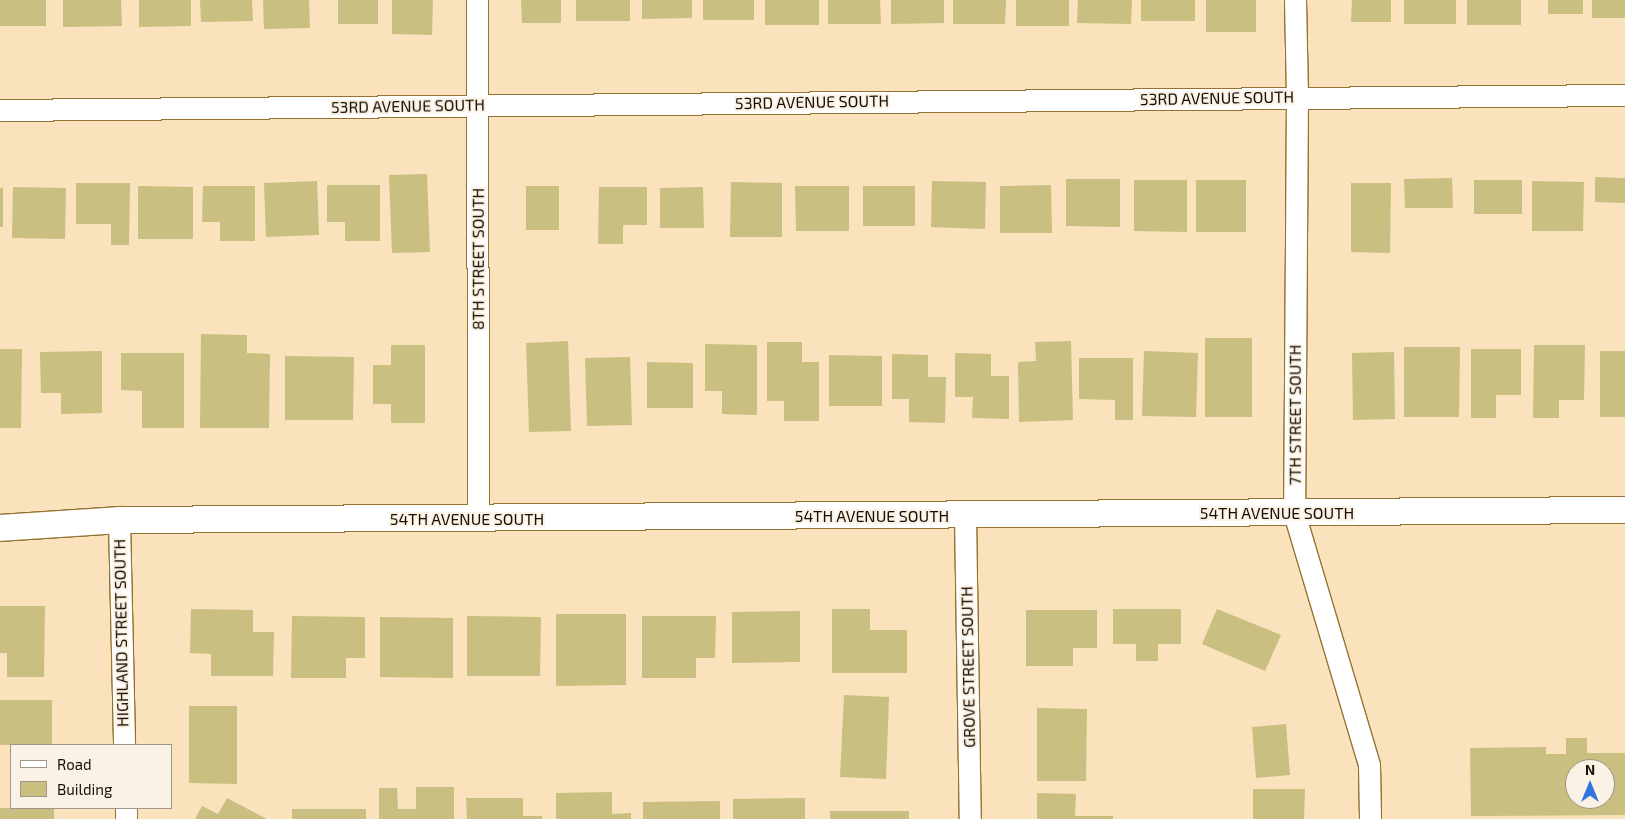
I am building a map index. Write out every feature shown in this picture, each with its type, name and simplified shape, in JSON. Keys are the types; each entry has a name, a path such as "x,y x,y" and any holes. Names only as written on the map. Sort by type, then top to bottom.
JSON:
{"street":[{"name":"8TH STREET SOUTH","path":"477,0 478,519"},
{"name":"7TH STREET SOUTH","path":"1295,0 1297,98 1294,513 1369,765 1370,819"},
{"name":"53RD AVENUE SOUTH","path":"0,110 1625,95"},
{"name":"54TH AVENUE SOUTH","path":"0,528 119,520 1625,510"},
{"name":"54TH AVENUE SOUTH","path":"0,511 119,520"},
{"name":"GROVE STREET SOUTH","path":"965,515 970,819"},
{"name":"HIGHLAND STREET SOUTH","path":"119,520 124,744"}],"building":[{"path":"0,0 46,0 46,26 0,26"},
{"path":"63,0 121,0 122,26 63,27"},
{"path":"139,0 191,0 191,26 139,27"},
{"path":"200,0 252,0 253,21 201,22"},
{"path":"263,0 309,0 310,28 264,29"},
{"path":"338,0 378,0 378,24 338,24"},
{"path":"392,0 433,0 432,35 392,34"},
{"path":"521,0 561,0 561,23 522,23"},
{"path":"576,0 630,0 630,21 576,21"},
{"path":"642,0 692,0 692,18 642,19"},
{"path":"703,0 754,0 754,20 703,20"},
{"path":"765,0 819,0 819,25 765,25"},
{"path":"828,0 880,0 881,24 828,24"},
{"path":"891,0 944,0 944,23 891,24"},
{"path":"953,0 1006,0 1005,24 953,24"},
{"path":"1016,0 1069,0 1069,26 1016,26"},
{"path":"1078,0 1132,0 1131,24 1077,23"},
{"path":"1141,0 1195,0 1195,21 1141,21"},
{"path":"1206,0 1256,0 1256,32 1206,32"},
{"path":"1352,0 1391,0 1391,22 1351,22"},
{"path":"1404,0 1456,0 1456,24 1404,24"},
{"path":"1467,0 1521,0 1521,25 1467,25"},
{"path":"1548,0 1583,0 1583,14 1548,14"},
{"path":"1592,0 1625,0 1625,18 1592,18"},
{"path":"427,174 430,252 392,253 389,175"},
{"path":"1595,177 1625,178 1625,203 1595,202"},
{"path":"1452,178 1453,208 1405,208 1404,179"},
{"path":"1066,179 1120,179 1120,227 1066,226"},
{"path":"1134,180 1187,180 1187,232 1134,231"},
{"path":"1196,180 1246,180 1246,232 1196,232"},
{"path":"1474,180 1522,180 1522,214 1474,214"},
{"path":"317,181 319,235 266,237 264,183"},
{"path":"932,181 986,182 985,229 931,227"},
{"path":"1532,181 1584,182 1583,231 1532,231"},
{"path":"731,182 782,183 782,237 730,237"},
{"path":"76,183 130,183 129,245 111,245 111,224 76,224"},
{"path":"1351,183 1391,183 1390,253 1351,252"},
{"path":"327,185 380,185 380,241 345,241 345,222 327,222"},
{"path":"1051,185 1052,233 1000,233 1000,186"},
{"path":"138,186 193,187 193,239 138,239"},
{"path":"203,186 255,186 255,241 220,241 220,222 202,222"},
{"path":"526,186 559,186 559,230 526,230"},
{"path":"795,186 849,186 849,231 796,231"},
{"path":"863,186 915,186 915,226 863,226"},
{"path":"13,187 66,188 65,239 12,238"},
{"path":"599,187 647,187 647,225 623,225 623,244 598,244"},
{"path":"703,187 704,228 660,228 660,188"},
{"path":"0,188 3,188 3,227 0,227"},
{"path":"201,334 247,335 247,353 270,354 269,428 200,428"},
{"path":"1205,338 1252,338 1252,417 1205,417"},
{"path":"568,341 571,431 529,432 526,343"},
{"path":"1071,341 1073,420 1019,422 1018,362 1036,361 1035,342"},
{"path":"767,342 802,342 802,362 819,362 819,421 784,421 784,401 767,401"},
{"path":"705,344 757,345 757,415 722,414 722,391 705,391"},
{"path":"391,345 425,345 425,423 391,423 391,404 373,404 373,365 391,365"},
{"path":"1534,345 1585,345 1584,400 1559,400 1559,418 1533,418"},
{"path":"1404,347 1460,347 1459,417 1404,417"},
{"path":"0,349 22,349 21,428 0,428"},
{"path":"1471,349 1521,349 1521,395 1496,395 1496,418 1471,418"},
{"path":"102,351 102,413 61,414 61,393 41,393 40,352"},
{"path":"1144,351 1198,353 1196,417 1142,416"},
{"path":"1600,351 1625,351 1625,417 1600,417"},
{"path":"1394,352 1395,419 1353,420 1352,353"},
{"path":"121,353 184,353 184,428 142,428 142,391 121,390"},
{"path":"955,353 991,354 991,376 1009,376 1009,419 972,418 973,397 955,397"},
{"path":"892,354 928,355 928,377 946,377 945,423 909,422 909,399 892,399"},
{"path":"829,355 882,356 882,406 829,406"},
{"path":"285,356 354,357 353,420 285,420"},
{"path":"630,357 632,425 587,426 585,358"},
{"path":"1079,358 1133,358 1133,420 1115,420 1115,400 1079,399"},
{"path":"647,362 693,363 693,408 647,408"},
{"path":"0,606 45,606 44,677 7,677 7,653 0,653"},
{"path":"191,609 253,610 253,632 274,632 273,676 211,676 211,654 190,653"},
{"path":"832,609 870,609 870,630 907,630 907,673 832,673"},
{"path":"1113,609 1181,609 1181,644 1158,644 1158,661 1136,661 1136,644 1113,644"},
{"path":"1217,609 1281,635 1265,671 1202,644"},
{"path":"1026,610 1097,610 1097,648 1073,648 1073,666 1026,666"},
{"path":"800,611 800,662 732,663 732,612"},
{"path":"556,614 626,614 626,685 556,686"},
{"path":"292,616 365,617 365,658 346,658 346,678 291,678"},
{"path":"467,616 541,617 540,676 467,676"},
{"path":"642,616 716,616 715,658 696,658 696,678 642,678"},
{"path":"380,617 453,618 453,678 380,677"},
{"path":"844,695 889,697 886,779 840,777"},
{"path":"0,700 52,700 52,744 0,745"},
{"path":"189,706 237,706 237,784 189,783"},
{"path":"1037,708 1087,709 1086,781 1037,781"},
{"path":"1286,724 1290,775 1256,778 1252,727"},
{"path":"1566,738 1587,738 1587,753 1625,753 1625,815 1471,816 1470,748 1546,747 1546,754 1566,754"},
{"path":"416,787 454,787 454,819 379,819 379,788 397,788 398,809 416,809"},
{"path":"1253,789 1305,789 1304,819 1253,819"},
{"path":"612,792 612,814 631,813 631,819 556,819 556,793"},
{"path":"1037,793 1076,794 1075,816 1113,816 1113,819 1037,819"},
{"path":"227,798 267,819 195,819 202,806 218,814"},
{"path":"466,798 523,798 523,816 542,816 542,819 467,819"},
{"path":"805,798 805,819 733,819 733,799"},
{"path":"720,801 720,819 643,819 643,802"},
{"path":"0,808 54,809 54,819 0,819"},
{"path":"292,809 366,809 366,819 292,819"},
{"path":"830,811 909,811 909,819 830,819"}]}
